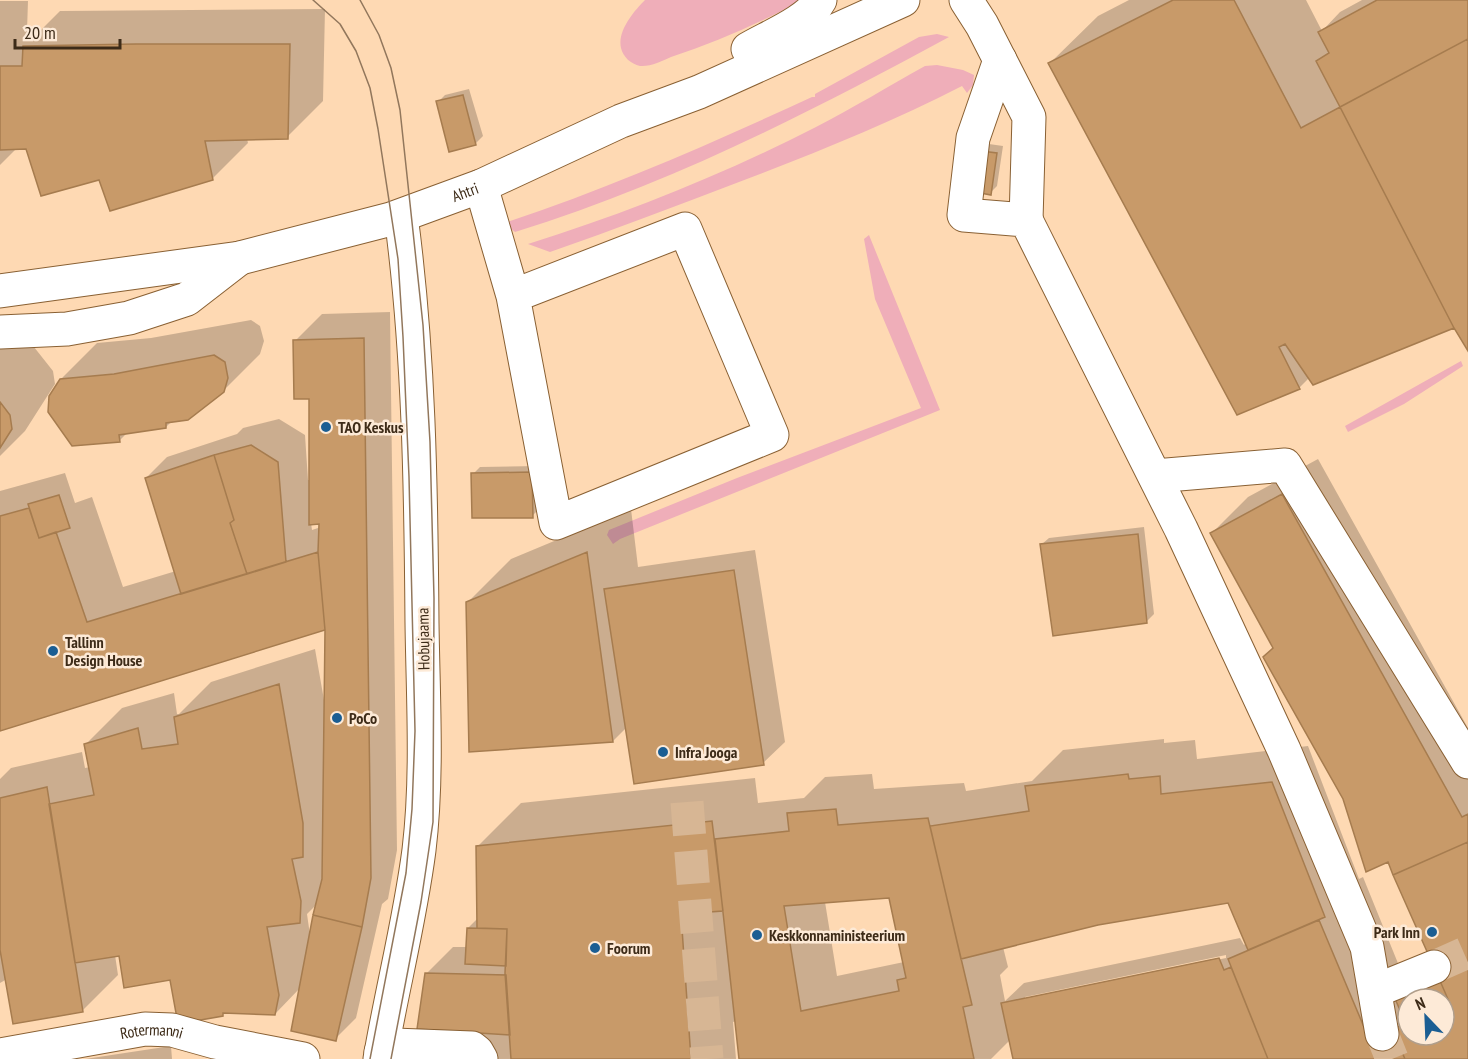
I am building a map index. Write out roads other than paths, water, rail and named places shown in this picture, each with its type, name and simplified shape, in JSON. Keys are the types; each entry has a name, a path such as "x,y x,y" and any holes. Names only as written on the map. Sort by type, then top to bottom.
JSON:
{"main road":[{"path":"621,121 799,20 816,7 820,0"},
{"name":"Ahtri","path":"0,291 240,258 401,216 482,186 621,121 699,92 903,0"},
{"path":"966,0 1029,117 1026,220 1155,476 1284,750 1367,947 1382,1034"},
{"path":"1006,71 973,138 964,215 1026,220"},
{"path":"482,186 513,296 556,523 772,435 685,229 513,296"},
{"name":"Hobujaama","path":"380,1056 409,912 419,848 424,767 422,552 416,377 401,216"},
{"path":"0,332 67,329 129,318 187,299 240,258"},
{"path":"1155,476 1285,465 1468,762"},
{"path":"1375,991 1434,967"},
{"name":"Rotermanni","path":"0,1055 145,1029 172,1030 280,1058"},
{"path":"380,1056 394,1045 472,1048 481,1059"}],"tunnel":[{"path":"687,802 707,1059"},
{"path":"1434,967 1468,952"},
{"path":"1382,1034 1392,1059"}],"tram line":[{"path":"313,0 340,24 356,51 370,88 398,259 403,337 415,731 412,809 406,873 370,1059"},
{"path":"360,0 379,35 391,68 400,110 423,325 430,442 434,598 433,822 421,902 391,1059"}],"place":[{"name":"TAO Keskus","path":"326,427"},
{"name":"Tallinn Design House","path":"53,651"},
{"name":"PoCo","path":"337,718"},
{"name":"Infra Jooga","path":"663,752"},
{"name":"Park Inn","path":"1432,932"},
{"name":"Keskkonnaministeerium","path":"757,935"},
{"name":"Foorum","path":"595,948"}]}
